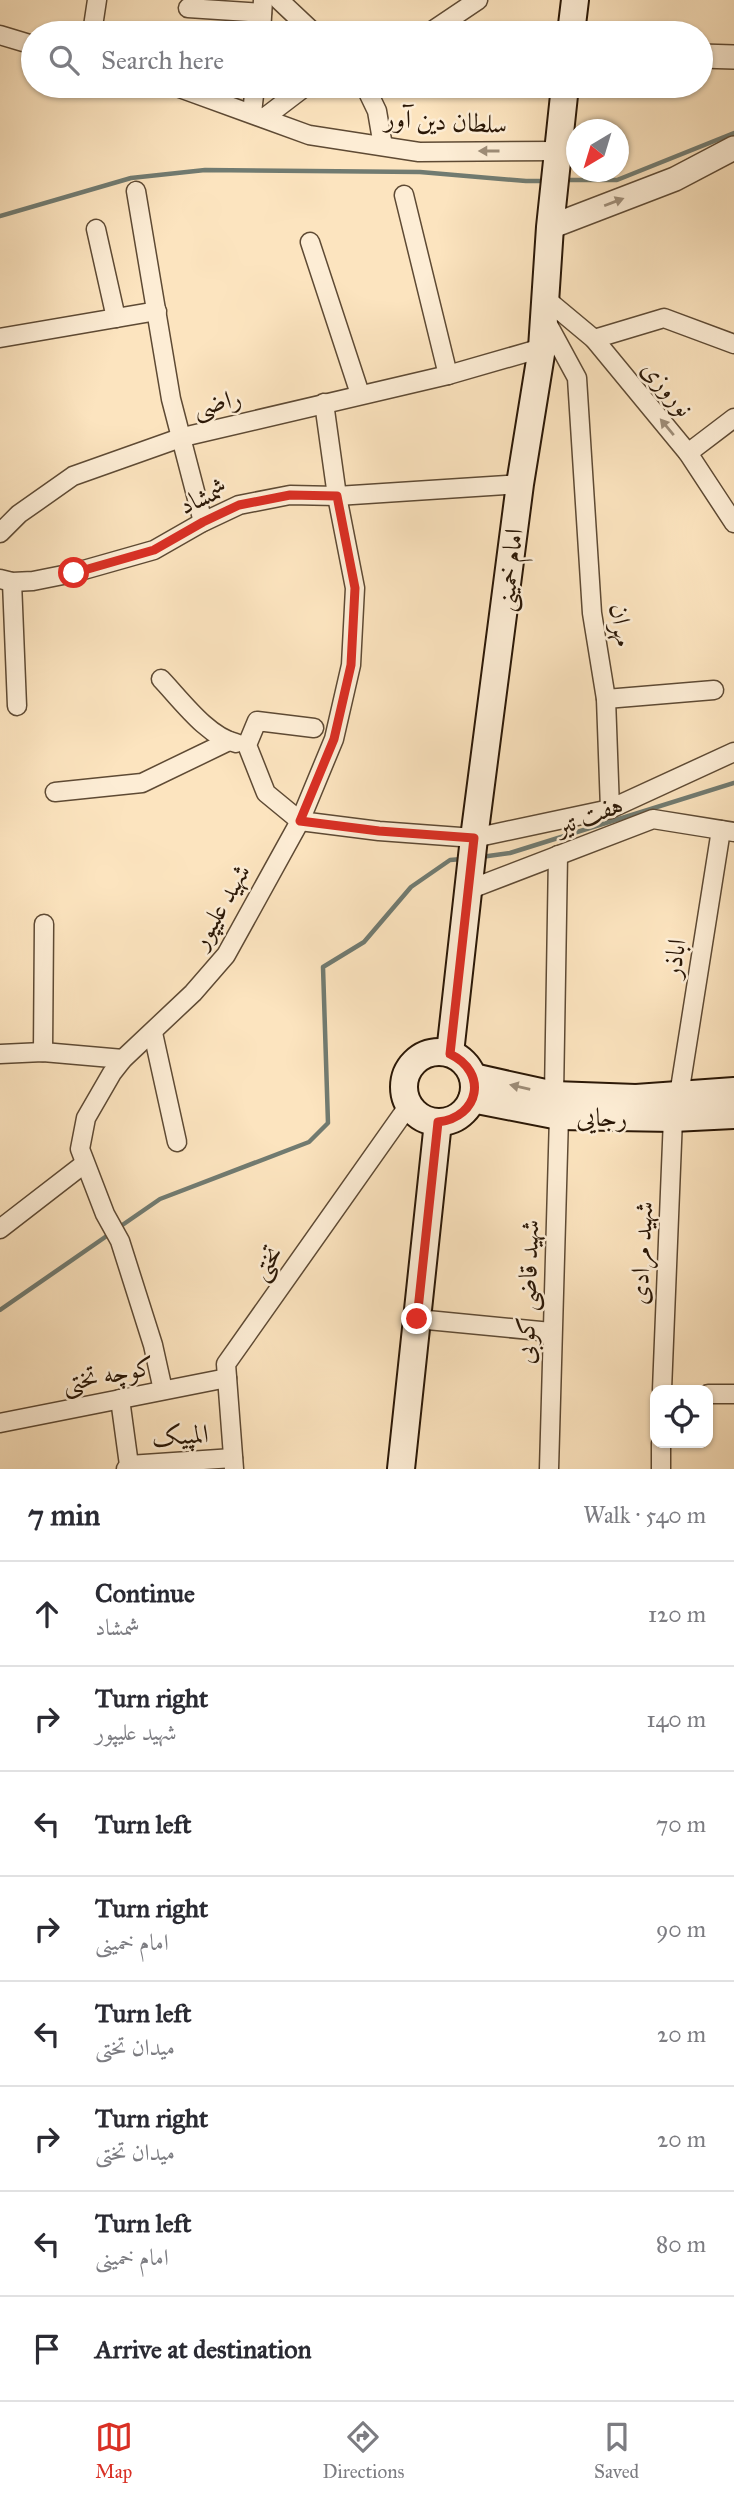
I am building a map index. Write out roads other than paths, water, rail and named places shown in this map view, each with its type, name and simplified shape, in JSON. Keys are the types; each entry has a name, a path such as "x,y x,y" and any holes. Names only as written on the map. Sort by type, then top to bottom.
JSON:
{"main road":[{"path":"572,21 575,0"},
{"name":"امام خمینی","path":"450,1054 520,484 542,348 551,215 564,98"},
{"path":"438,1052 460,1059 468,1067 473,1088 459,1116 438,1122 417,1114 409,1105 404,1082 415,1061 426,1054 438,1052"},
{"name":"رجایی","path":"473,1088 557,1106 636,1098 734,1115"},
{"name":"رجایی","path":"676,1107 734,1091"},
{"path":"401,1469 438,1122"}],"street":[{"path":"94,21 97,0"},
{"path":"279,0 302,21"},
{"path":"447,21 478,0"},
{"path":"188,8 262,6"},
{"path":"0,35 21,42"},
{"path":"713,57 734,58"},
{"name":"سلطان دین آور","path":"208,98 309,135 419,152 557,160"},
{"path":"256,98 258,116 287,98"},
{"path":"371,98 377,111 383,146"},
{"path":"551,215 675,178 734,148"},
{"name":"راضی","path":"136,191 170,399 183,437 448,375 542,348"},
{"path":"404,195 448,375"},
{"path":"96,229 116,318"},
{"path":"310,242 360,394"},
{"name":"نوروزی","path":"546,309 594,339 688,453 734,523"},
{"name":"مهران","path":"546,309 577,378 592,613 606,699 610,809"},
{"path":"0,338 88,325 157,311"},
{"path":"594,339 664,318 734,344"},
{"name":"شهید علیپور","path":"163,1390 153,1345 120,1241 105,1214 80,1149 86,1118 112,1073 123,1059 193,993 226,955 300,821 334,739 351,665 355,588 337,496 324,403"},
{"path":"688,453 734,418"},
{"path":"0,533 19,514 73,476 183,437 203,522"},
{"name":"شمشاد","path":"6,581 33,581 74,573 154,550 239,505 290,495 337,496 520,484"},
{"path":"6,581 17,706"},
{"path":"161,679 209,728 238,743 266,793 300,821 379,831 472,861 610,809 734,752"},
{"path":"606,699 714,690"},
{"path":"55,792 142,783 238,743 257,721 314,728"},
{"name":"هفت تیر","path":"472,861 558,855 653,819 727,831"},
{"name":"اباذر","path":"676,1107 727,831"},
{"name":"شهید قاضی کوبی","path":"549,1469 557,1106 558,855"},
{"path":"43,1052 44,924"},
{"path":"153,1033 177,1142"},
{"path":"0,1054 43,1052 123,1059"},
{"name":"تختی","path":"234,1464 226,1364 409,1105"},
{"name":"شهید مرادی","path":"662,1385 676,1107"},
{"path":"0,1229 84,1164"},
{"path":"417,1319 551,1332"},
{"name":"کوچه تختی","path":"0,1423 227,1378"},
{"path":"713,1394 734,1394"},
{"path":"120,1399 128,1467"},
{"path":"661,1448 661,1469"},
{"name":"المپیک","path":"128,1467 234,1464"}],"waterway":[{"path":"565,180 617,180 734,133"},
{"path":"0,216 131,178 205,170 420,172 546,181"},
{"path":"481,857 510,853 734,783"},
{"path":"118,1228 160,1199 309,1142 328,1123 323,967 364,942 411,887 450,860 462,859"},
{"path":"0,1310 111,1233"}]}
